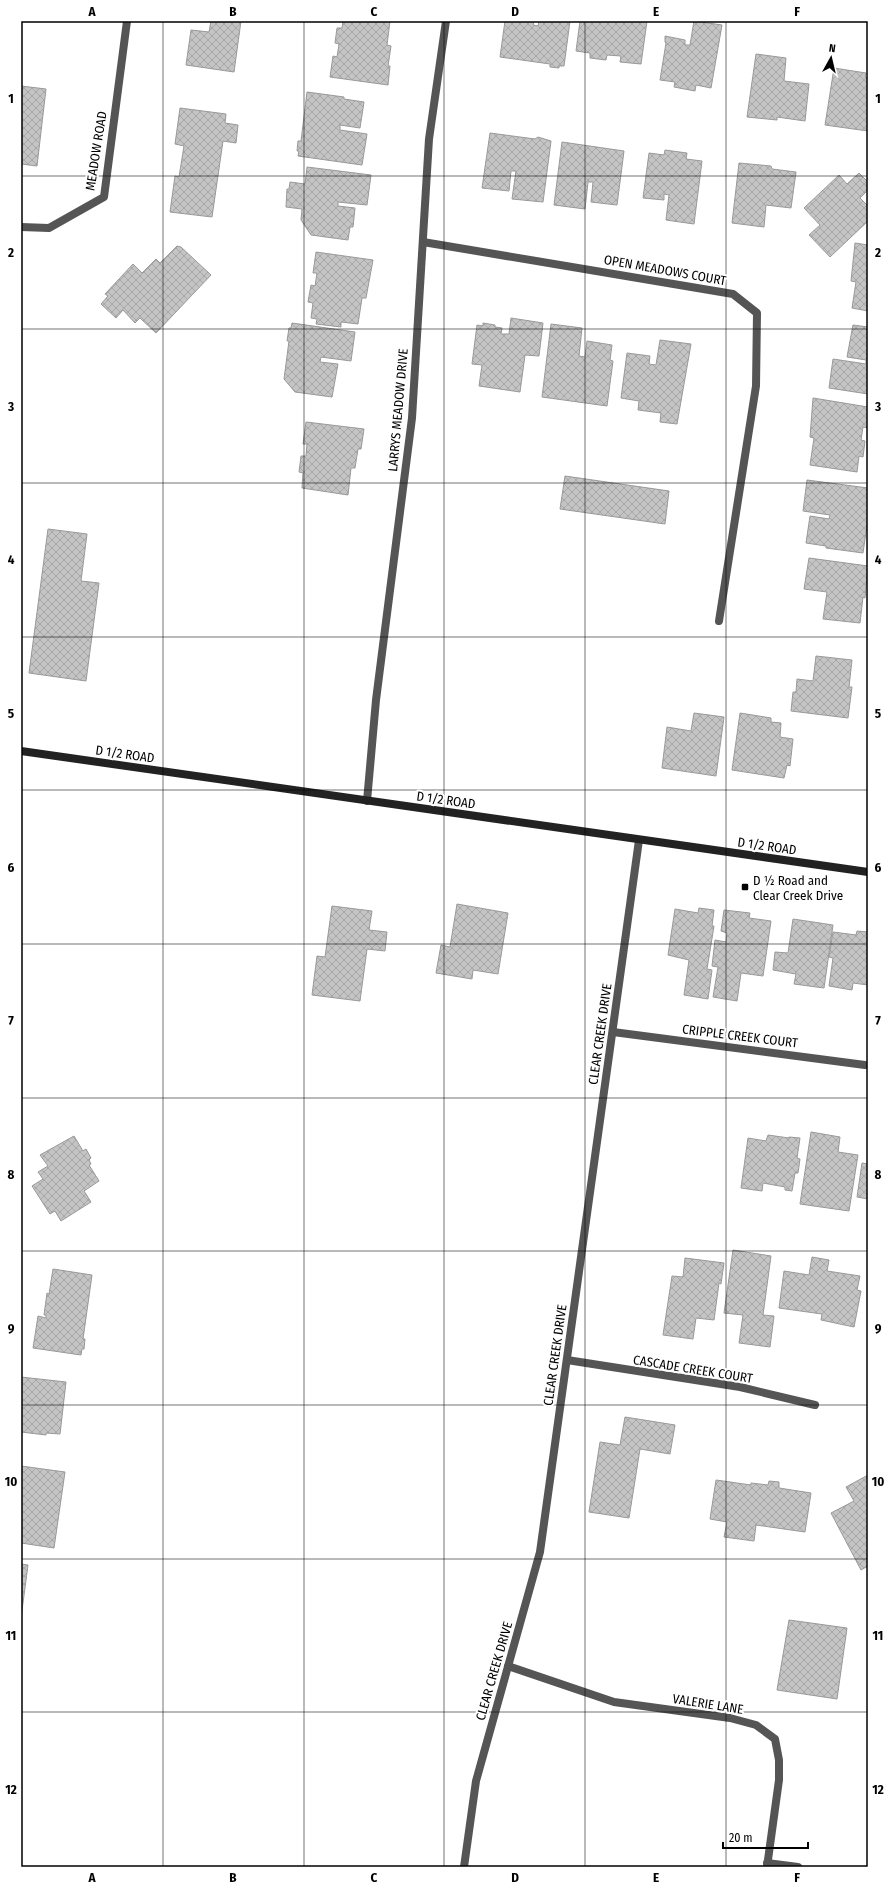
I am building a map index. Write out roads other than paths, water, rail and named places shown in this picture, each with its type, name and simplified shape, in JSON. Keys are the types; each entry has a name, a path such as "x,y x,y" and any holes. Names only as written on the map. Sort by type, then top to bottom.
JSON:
{"main road":[{"name":"D 1/2 ROAD","path":"21,751 868,872"}],"street":[{"name":"MEADOW ROAD","path":"21,227 49,228 104,197 127,21"},
{"name":"LARRYS MEADOW DRIVE","path":"368,801 376,700 412,418 429,139 446,21"},
{"name":"OPEN MEADOWS COURT","path":"423,242 733,294 757,313 756,386 719,621"},
{"name":"CLEAR CREEK DRIVE","path":"464,1867 476,1780 540,1552 639,840"},
{"name":"CRIPPLE CREEK COURT","path":"613,1032 864,1064"},
{"name":"CASCADE CREEK COURT","path":"567,1360 740,1388 815,1405"},
{"name":"VALERIE LANE","path":"508,1666 614,1702 730,1718 756,1725 775,1739 780,1760 779,1780 767,1865"},
{"path":"767,1865 798,1867"}],"place":[{"name":"D ½ Road and Clear Creek Drive","path":"745,887"}]}
